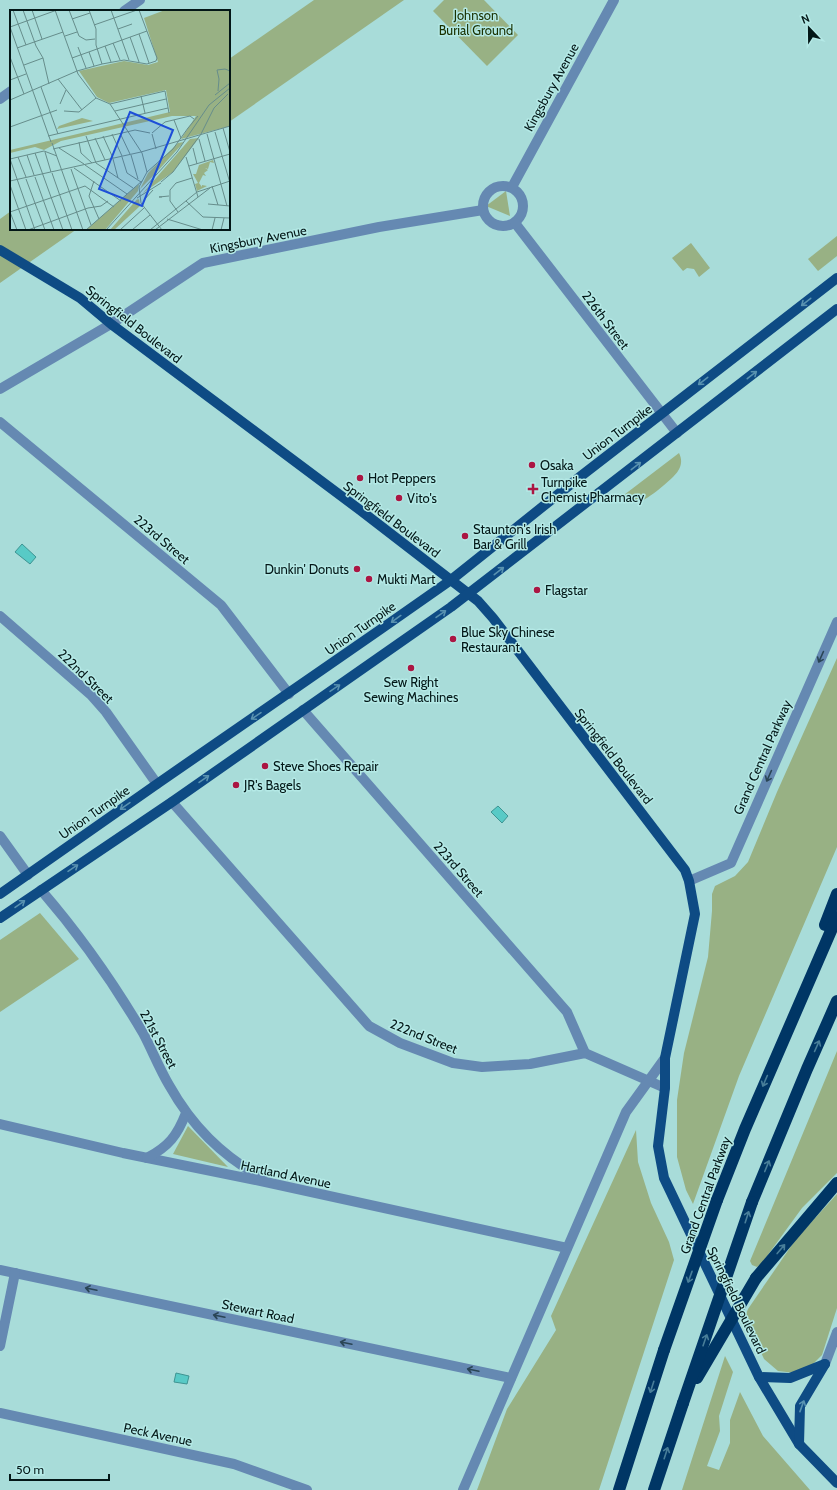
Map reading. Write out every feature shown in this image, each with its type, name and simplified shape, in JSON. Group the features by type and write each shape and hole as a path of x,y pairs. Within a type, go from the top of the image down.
{"highway":[{"path":"776,1056 837,894"},
{"name":"Grand Central Parkway","path":"619,1490 664,1350 745,1129 837,917"},
{"path":"654,1490 752,1202 807,1068 837,1001"},
{"path":"683,1403 756,1278 837,1182"}],"main road":[{"name":"Springfield Boulevard","path":"0,250 80,298 111,324 478,601 493,618 685,870 689,881 695,914 665,1058 665,1088 658,1146 664,1178 759,1377 799,1444 837,1483"},
{"name":"Union Turnpike","path":"0,894 289,694 450,580 581,476 837,278"},
{"path":"0,918 172,802 302,710 391,650 468,594 837,309"},
{"path":"759,1377 790,1378 825,1364"},
{"path":"799,1444 800,1406 825,1364"}],"street":[{"path":"125,10 140,0"},
{"name":"Kingsbury Avenue","path":"512,187 614,0"},
{"path":"0,99 10,92"},
{"path":"503,185 512,187 521,196 523,203 523,211 520,217 515,223 508,226 499,226 492,223 482,210 482,202 485,196 490,190 496,187 503,185"},
{"name":"Kingsbury Avenue","path":"0,389 111,324 203,263 379,227 482,210"},
{"name":"226th Street","path":"515,223 677,433"},
{"name":"223rd Street","path":"0,422 221,606 289,694"},
{"name":"222nd Street","path":"0,616 91,695 106,712 157,784"},
{"name":"Grand Central Parkway","path":"689,881 731,864 837,622"},
{"name":"223rd Street","path":"302,710 567,1012 585,1053"},
{"name":"222nd Street","path":"172,802 369,1026 400,1043 453,1063 482,1066 530,1064 585,1053"},
{"path":"0,836 28,875"},
{"name":"221st Street","path":"41,890 77,933 105,971 143,1034 168,1084 186,1113 199,1130 216,1147 248,1171 270,1183"},
{"path":"585,1053 648,1082 665,1088"},
{"path":"463,1490 626,1112 665,1058"},
{"path":"147,1158 161,1150 171,1141 180,1129 186,1113"},
{"name":"Hartland Avenue","path":"0,1124 147,1158 270,1183 567,1248"},
{"name":"Stewart Road","path":"0,1270 511,1378"},
{"path":"0,1346 15,1273"},
{"path":"825,1364 837,1332"},
{"name":"Peck Avenue","path":"0,1413 234,1464 307,1490"}],"green space":[{"path":"314,0 404,0 230,121 230,58"},
{"name":"Johnson Burial Ground","path":"444,0 484,0 518,35 487,66 433,11"},
{"path":"506,191 510,216 486,206"},
{"path":"10,212 10,230 76,230 0,283 0,219"},
{"path":"837,236 837,256 818,271 808,259"},
{"path":"691,243 710,268 699,277 694,269 687,268 683,271 672,258"},
{"path":"679,453 681,462 678,471 666,484 639,502 632,502 620,498"},
{"path":"837,658 837,847 739,1076 693,1204 686,1190 677,1157 677,1100 684,1053 708,957 712,894 715,886 735,876 748,862 777,792"},
{"path":"40,913 79,959 0,1012 0,940"},
{"path":"837,1051 837,1173 802,1208 762,1263 757,1267 752,1265 750,1261"},
{"path":"188,1126 228,1167 173,1154"},
{"path":"636,1130 638,1162 651,1203 669,1242 674,1260 599,1490 477,1490 507,1409 556,1330 551,1316"},
{"path":"837,1194 837,1308 822,1355 813,1364 795,1373 778,1371 764,1359 745,1317 748,1309 796,1239"},
{"path":"725,1356 733,1372 719,1416 720,1431 707,1466 719,1470 730,1443 730,1420 740,1392 763,1436 810,1490 682,1490"}],"water":[{"path":"22,544 36,557 30,564 15,552"},
{"path":"498,806 508,816 502,823 491,812"},
{"path":"176,1373 189,1376 187,1384 174,1382"}],"place":[{"name":"Osaka","path":"532,465"},
{"name":"Hot Peppers","path":"360,478"},
{"name":"Turnpike Chemist Pharmacy","path":"533,489"},
{"name":"Vito's","path":"399,498"},
{"name":"Staunton's Irish Bar & Grill","path":"465,536"},
{"name":"Dunkin' Donuts","path":"357,569"},
{"name":"Mukti Mart","path":"369,579"},
{"name":"Flagstar","path":"537,590"},
{"name":"Blue Sky Chinese Restaurant","path":"453,639"},
{"name":"Sew Right Sewing Machines","path":"411,668"},
{"name":"Steve Shoes Repair","path":"265,766"},
{"name":"JR's Bagels","path":"236,785"}]}
